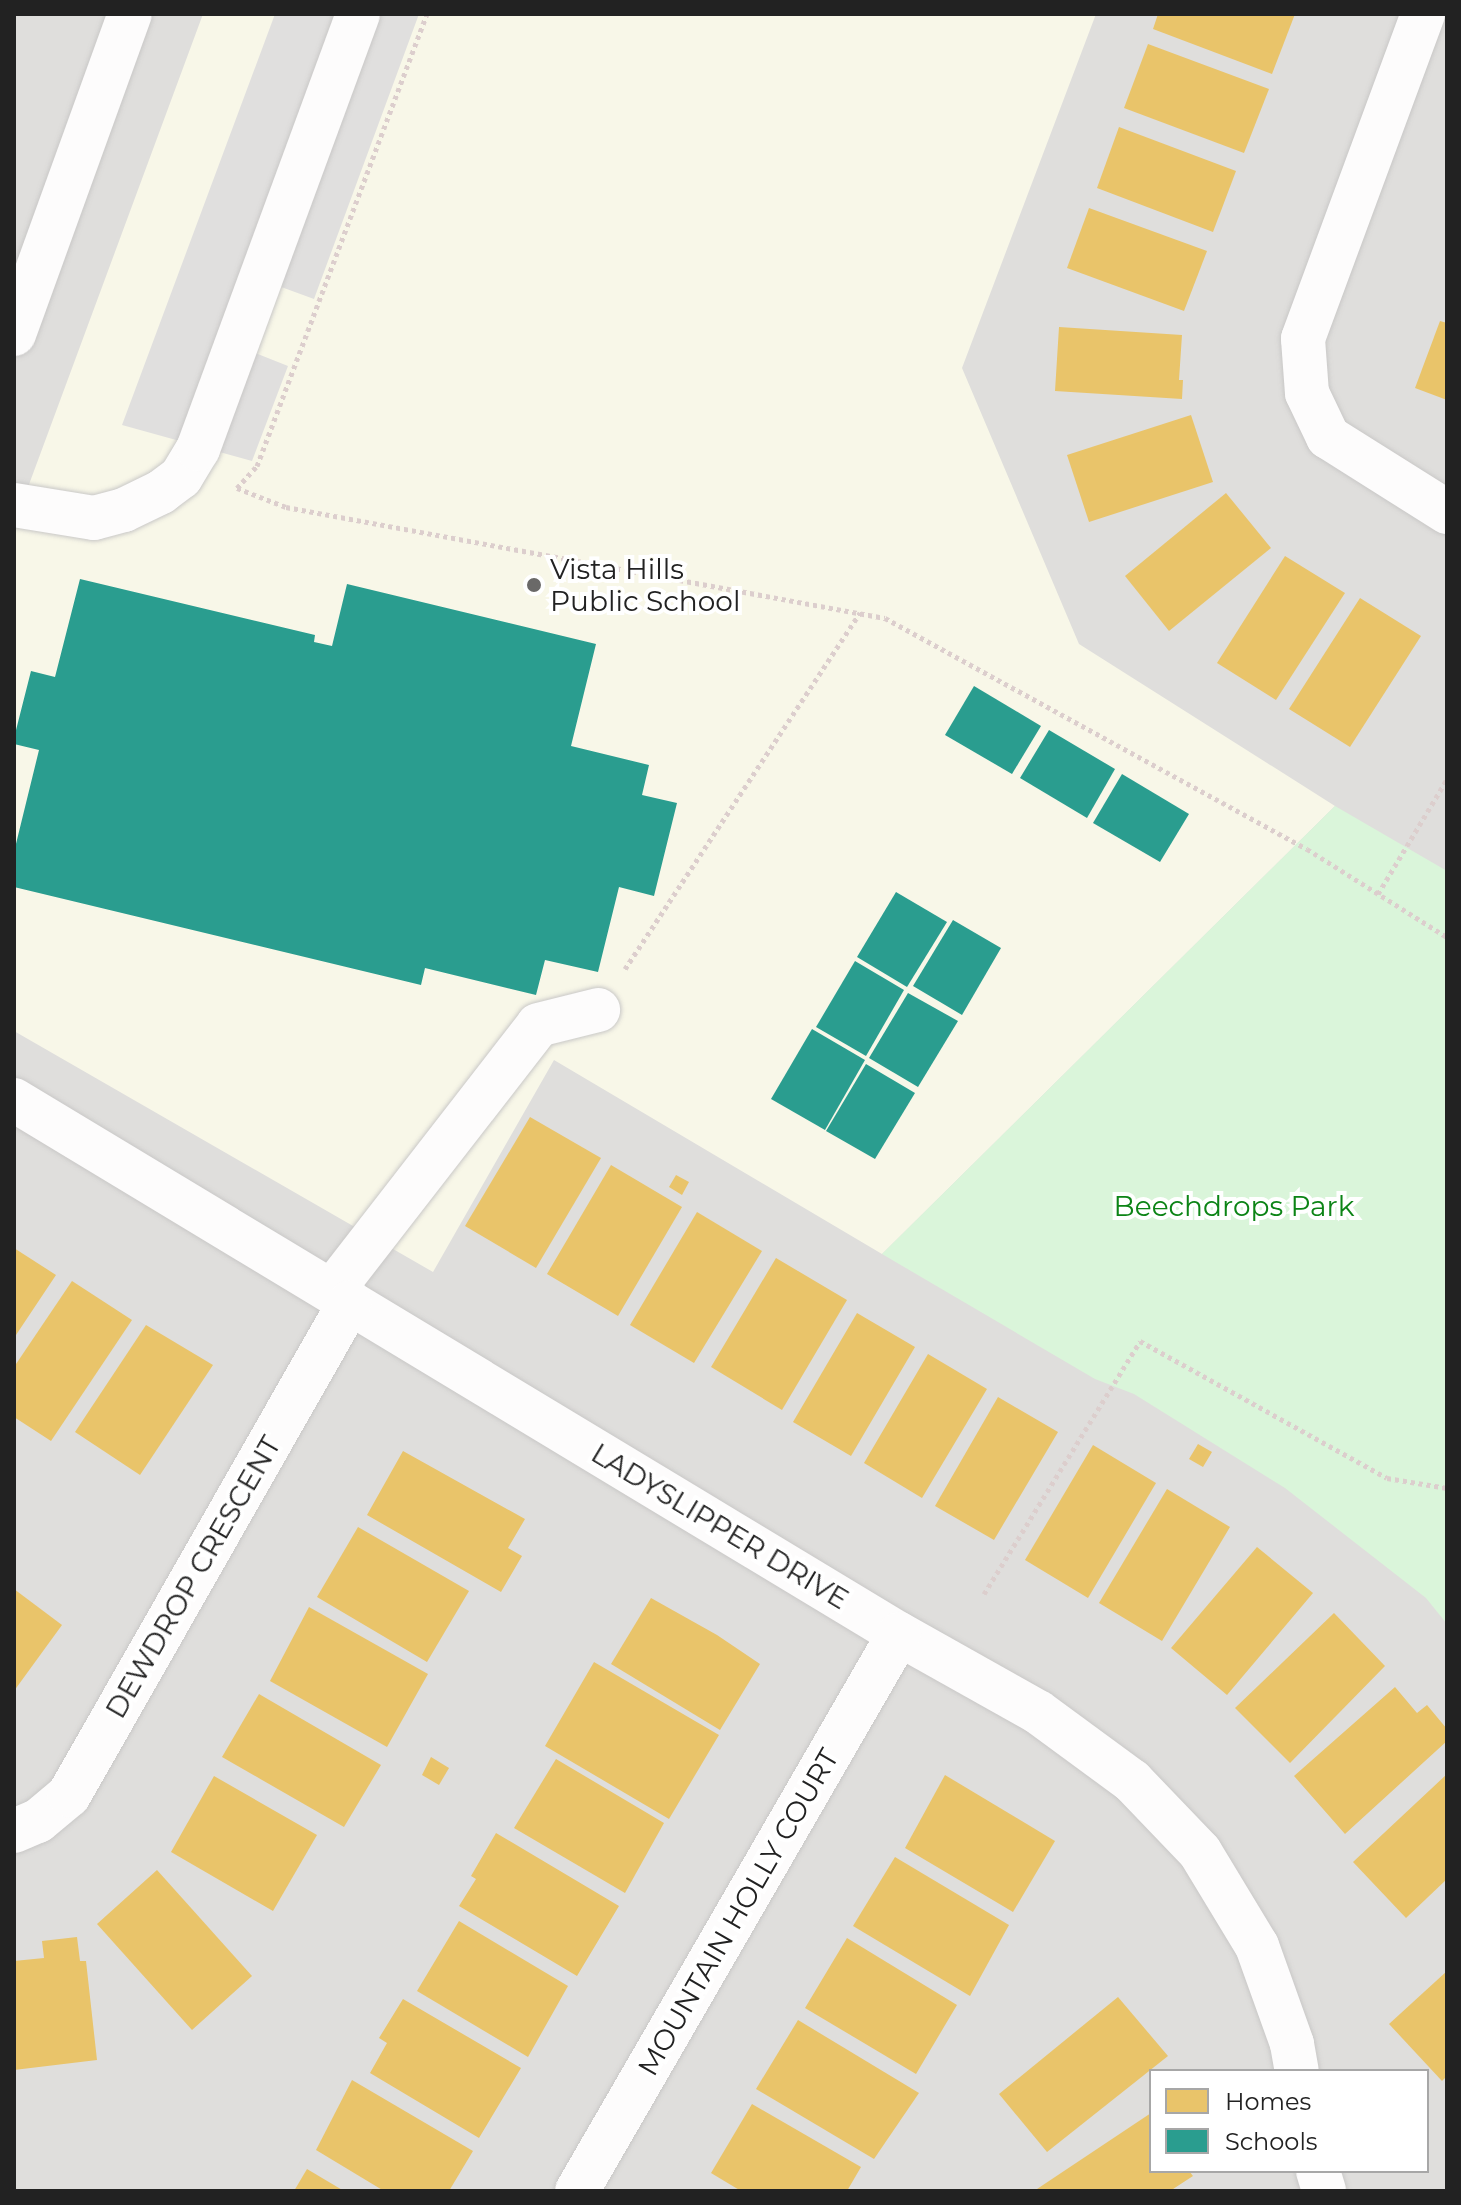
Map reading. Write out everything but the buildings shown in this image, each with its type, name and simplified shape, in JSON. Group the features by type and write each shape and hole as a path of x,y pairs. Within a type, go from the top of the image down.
{"street":[{"path":"14,334 130,14"},
{"path":"14,505 94,518 124,510 161,492 181,477 198,449 358,14"},
{"path":"1423,14 1303,339 1307,393 1328,437 1447,512"},
{"name":"DEWDROP CRESCENT","path":"14,1831 38,1821 69,1795 341,1296 538,1025 598,1010"},
{"name":"LADYSLIPPER DRIVE","path":"14,1100 899,1634 1038,1712 1109,1763 1132,1781 1200,1852 1257,1946 1292,2044 1297,2069"},
{"name":"MOUNTAIN HOLLY COURT","path":"577,2191 899,1634"}],"path":[{"path":"237,488 286,507 885,618 1307,849 1447,937"},
{"path":"598,1010 860,613"},
{"path":"1378,894 1447,779"},
{"path":"984,1594 1140,1341 1387,1478 1447,1488"}],"shaded area":[{"path":"14,14 1447,14 1447,2191 14,2191"},
{"name":"Vista Hills Public School","path":"203,14 1096,14 962,368 1079,644 1335,806 882,1254 554,1060 433,1272 14,1031 14,525"},
{"path":"275,14 419,14 314,299 273,284 248,350 288,366 252,461 122,425"}],"green space":[{"name":"Beechdrops Park","path":"1335,806 1447,871 1447,1624 1426,1598 1285,1488 1134,1394 1095,1379 882,1254"}],"place":[{"name":"Vista Hills Public School","path":"534,585"}]}
